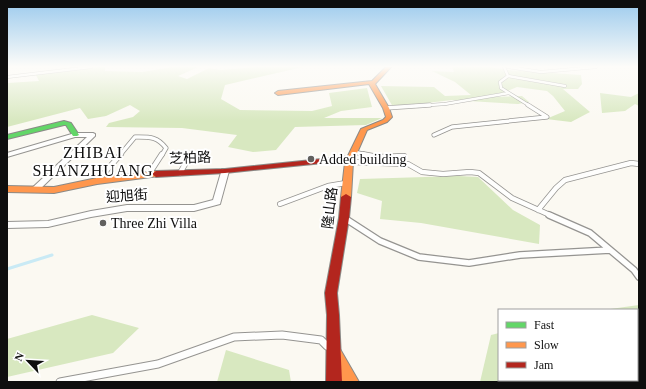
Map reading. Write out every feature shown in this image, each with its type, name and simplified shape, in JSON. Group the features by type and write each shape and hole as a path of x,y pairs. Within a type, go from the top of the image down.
{"street":[{"path":"278,93 346,85"},
{"path":"373,85 386,108"},
{"name":"隆山路","path":"334,382 331,293 344,218 351,157 364,129 385,121 389,117 386,108"},
{"path":"7,137 64,123 69,124 75,135"},
{"path":"7,155 75,135 93,135 35,189"},
{"name":"芝柏路","path":"7,189 54,190 97,180 149,174 225,171 351,157"},
{"name":"迎旭街","path":"7,224 48,224 91,214 127,208 194,208 217,202 225,171"},
{"path":"334,353 351,382"}],"lane":[{"path":"434,135 452,127 547,116 501,88 501,85"},
{"path":"559,85 564,86"},
{"path":"386,108 445,104 509,93"},
{"path":"97,180 134,137 153,136 162,140 166,148 149,174"},
{"path":"180,173 191,153"},
{"path":"351,157 404,156"},
{"path":"351,157 408,164 422,172 443,174 470,172 479,173 512,198 590,233 634,270 639,277"},
{"path":"538,210 556,188 565,180 631,163 639,164"},
{"path":"280,204 328,186 348,182"},
{"path":"344,218 380,241 419,257 469,263 520,255 610,250"},
{"path":"60,382 158,364 234,337 282,335 321,340 334,353"}],"green space":[{"path":"7,85 225,85 221,99 240,110 312,111 332,106 329,93 367,88 372,107 341,111 324,118 382,118 366,125 295,127 276,150 253,152 228,147 237,135 182,128 106,127 109,123 133,117 140,111 130,105 106,116 88,119 80,108 7,127"},
{"path":"459,85 581,85 578,89 563,89 590,112 571,122 546,119 565,111 553,96 547,91 517,87 493,97 522,96 529,102 518,104 452,100 393,107 381,86 434,87 445,96 471,95"},
{"path":"600,93 631,97 639,93 639,106 635,104 625,111 602,113"},
{"path":"458,176 478,177 513,210 540,225 539,244 421,223 380,219 382,201 357,193 360,179"},
{"path":"639,305 639,351 638,309 610,309"},
{"path":"92,315 139,328 113,353 7,377 7,339"},
{"path":"498,333 498,381 565,382 480,382 491,335"},
{"path":"226,350 289,370 291,382 217,382"}],"waterway":[{"path":"7,269 52,255"}],"traffic: fast":[{"path":"7,137 64,123 69,124 75,135"}],"traffic: slow":[{"path":"278,93 346,85"},
{"path":"346,197 349,162 364,129 385,121 389,117 386,108 373,85"},
{"path":"7,189 54,190 97,181 156,174"},
{"path":"335,354 351,382"}],"traffic: jam":[{"path":"156,174 225,171 350,158"},
{"path":"334,382 333,315 331,293 344,218 346,197"}],"place":[{"name":"Added building","path":"311,159"},
{"name":"Three Zhi Villa","path":"103,223"}],"district":[{"name":"ZHIBAI SHANZHUANG","path":"93,161"}]}
